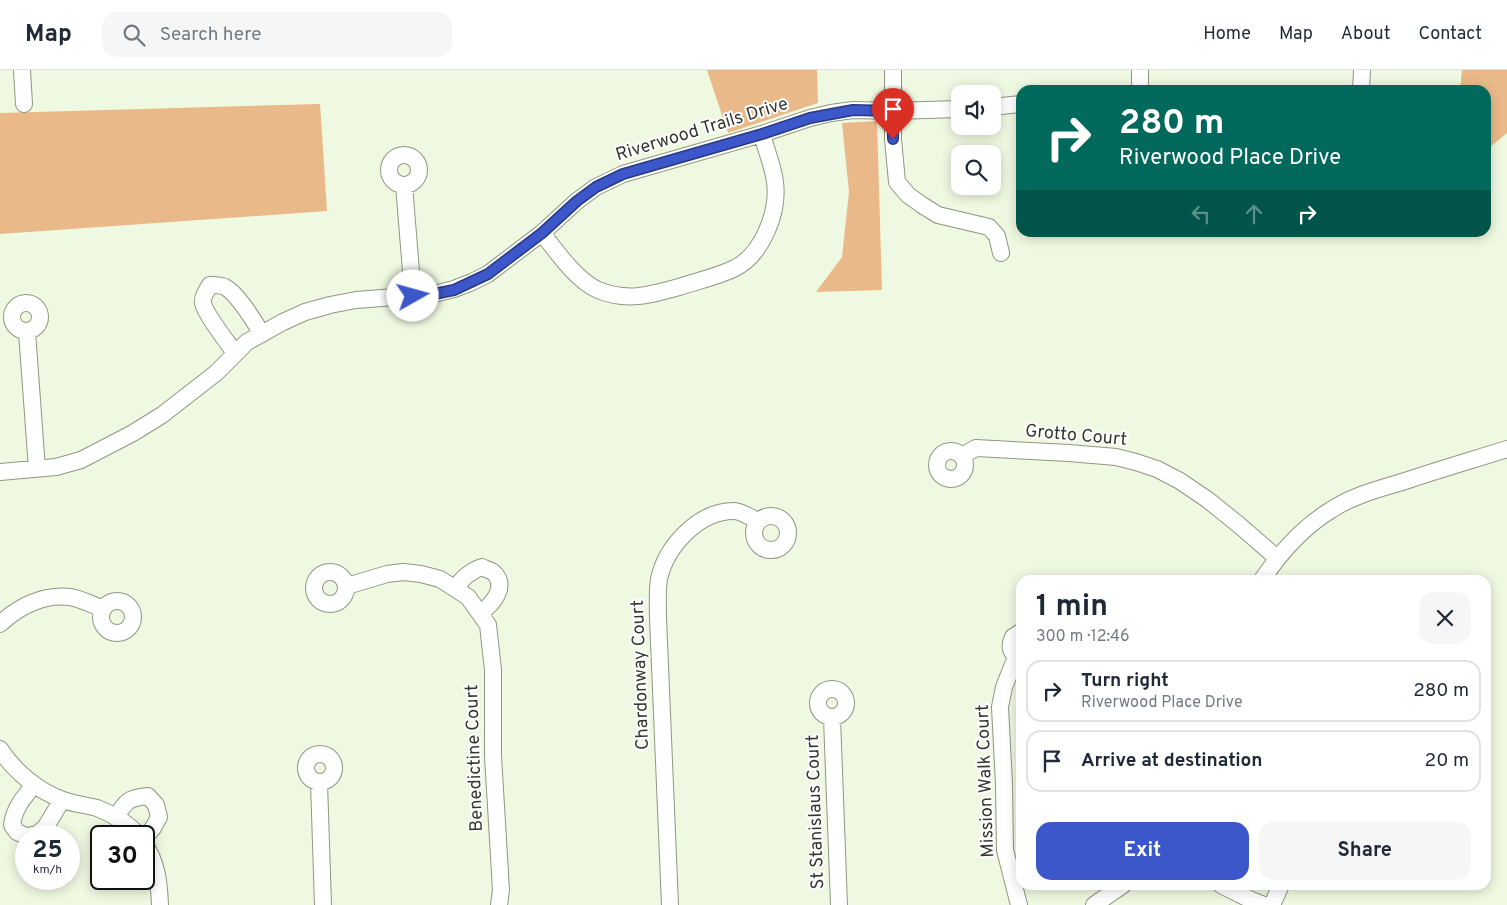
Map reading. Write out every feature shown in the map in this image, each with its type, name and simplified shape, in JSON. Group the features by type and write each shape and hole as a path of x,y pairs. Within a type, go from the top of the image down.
{"street":[{"path":"22,70 24,104"},
{"path":"893,70 893,139 897,182 908,195 938,215 989,227 997,236 1001,253"},
{"path":"1140,70 1140,85"},
{"path":"1361,85 1362,70"},
{"path":"1001,106 1016,105"},
{"name":"Riverwood Trails Drive","path":"0,472 56,467 81,460 133,433 183,400 216,373 247,342 305,312 356,300 434,294 454,290 472,282 488,274 542,233 577,201 596,187 623,174 831,113 853,110 951,109"},
{"path":"542,233 567,264 583,280 597,289 630,298 648,296 735,269 750,257 761,242 769,226 775,203 775,182 762,134"},
{"path":"404,185 413,296"},
{"path":"235,353 208,314 203,303 205,293 210,285 220,285 226,288 242,304 262,334"},
{"path":"27,332 37,469"},
{"name":"Grotto Court","path":"962,456 976,448 1116,457 1136,462 1157,469 1180,481 1208,500 1240,524 1277,558"},
{"path":"1265,575 1277,558 1312,524 1331,510 1351,499 1449,466 1507,449"},
{"name":"Chardonway Court","path":"670,905 658,618 659,580 664,566 680,539 701,520 717,514 735,511 758,521"},
{"path":"455,588 472,571 482,567 493,571 499,580 500,589 489,607 480,613"},
{"name":"Benedictine Court","path":"347,586 387,574 403,572 440,579 468,597 488,624 493,670 493,756 501,890 499,905"},
{"path":"0,624 30,603 49,598 71,597 103,609"},
{"name":"Mission Walk Court","path":"1016,635 1010,642 1012,653 1016,656"},
{"name":"Mission Walk Court","path":"1016,664 1004,687 1000,707 1005,850 1019,905"},
{"name":"St Stanislaus Court","path":"832,718 839,905"},
{"path":"0,749 21,774 34,784 62,800 97,808 116,817 126,825"},
{"path":"319,783 323,905"},
{"path":"15,829 12,825 13,816 19,803 34,784"},
{"path":"116,817 125,803 135,797 148,796 156,805 159,817 155,825"},
{"path":"46,825 62,800"},
{"path":"155,866 160,905"},
{"path":"1094,905 1116,890"},
{"path":"1232,890 1264,905"},
{"path":"1272,905 1279,890"}],"shaded area":[{"path":"707,70 817,70 818,103 728,133"},
{"path":"1462,70 1507,70 1507,133 1491,146 1491,85 1460,85"},
{"path":"320,104 327,211 0,234 0,113"},
{"path":"877,121 882,290 816,292 842,257 849,192 842,123"}],"route":[{"path":"413,296 454,290 488,274 542,233 577,201 596,187 623,174 762,134 810,118 853,110 893,111 893,139"}]}
